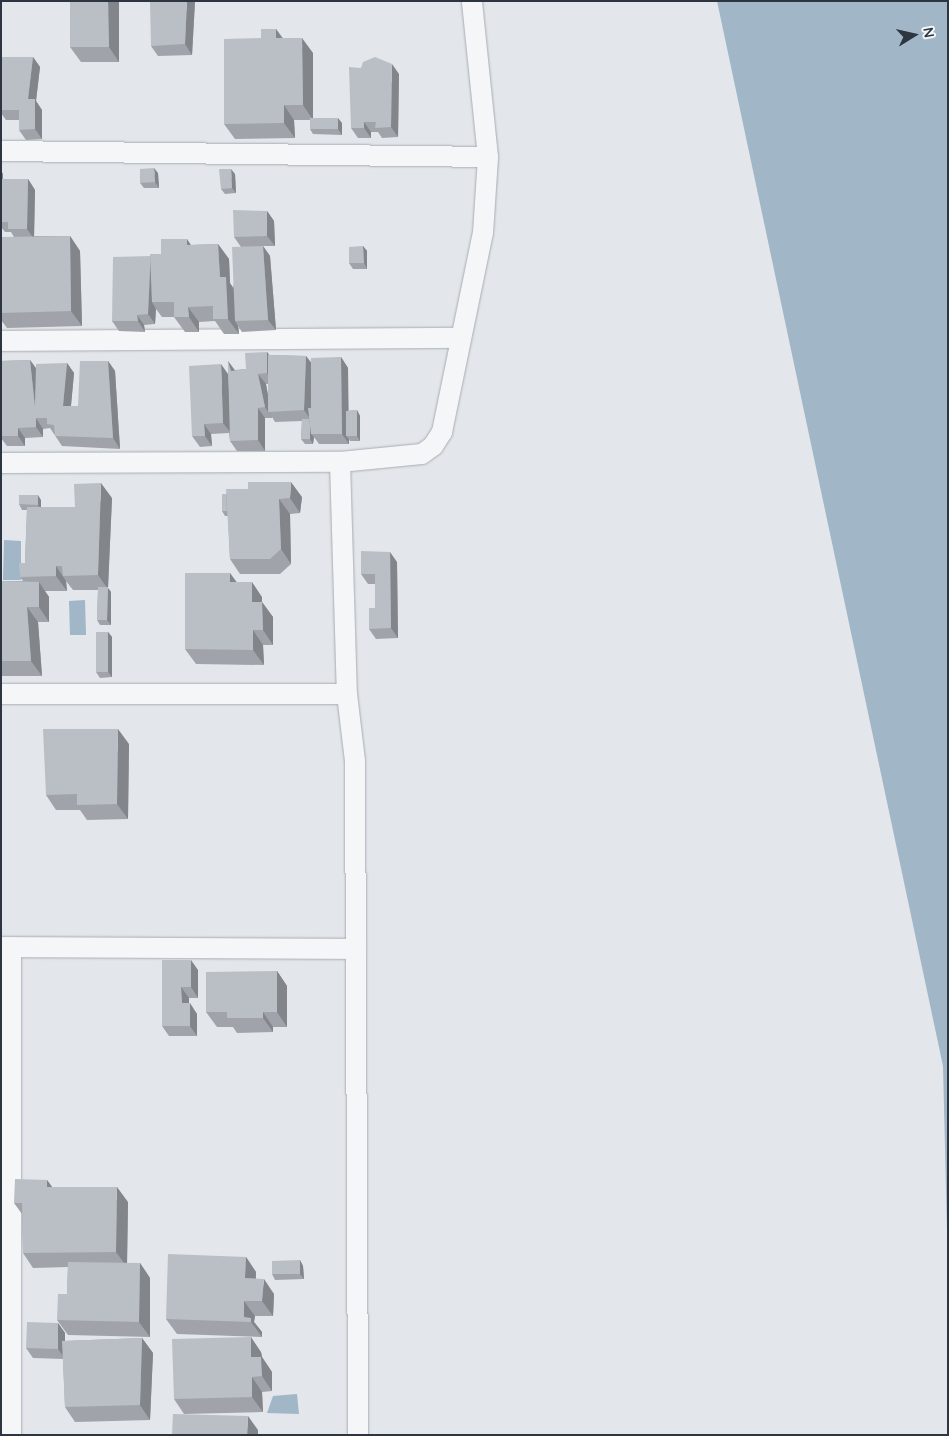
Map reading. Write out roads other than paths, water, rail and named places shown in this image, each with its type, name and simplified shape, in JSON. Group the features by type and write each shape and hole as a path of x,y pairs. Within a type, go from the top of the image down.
{"street":[{"path":"1,463 340,462 422,454 433,446 442,432 459,338 483,233 488,157 472,1"},
{"path":"1,151 488,157"},
{"path":"1,342 459,338"},
{"path":"340,462 347,694 355,761 358,1435"},
{"path":"1,694 347,694"},
{"path":"11,1435 6,947 356,949"}],"water":[{"path":"717,1 948,1 948,1272 943,1066"},
{"path":"4,540 21,541 21,580 3,580"},
{"path":"85,600 86,635 70,635 69,601"},
{"path":"297,1394 299,1414 267,1413 273,1396"}]}
